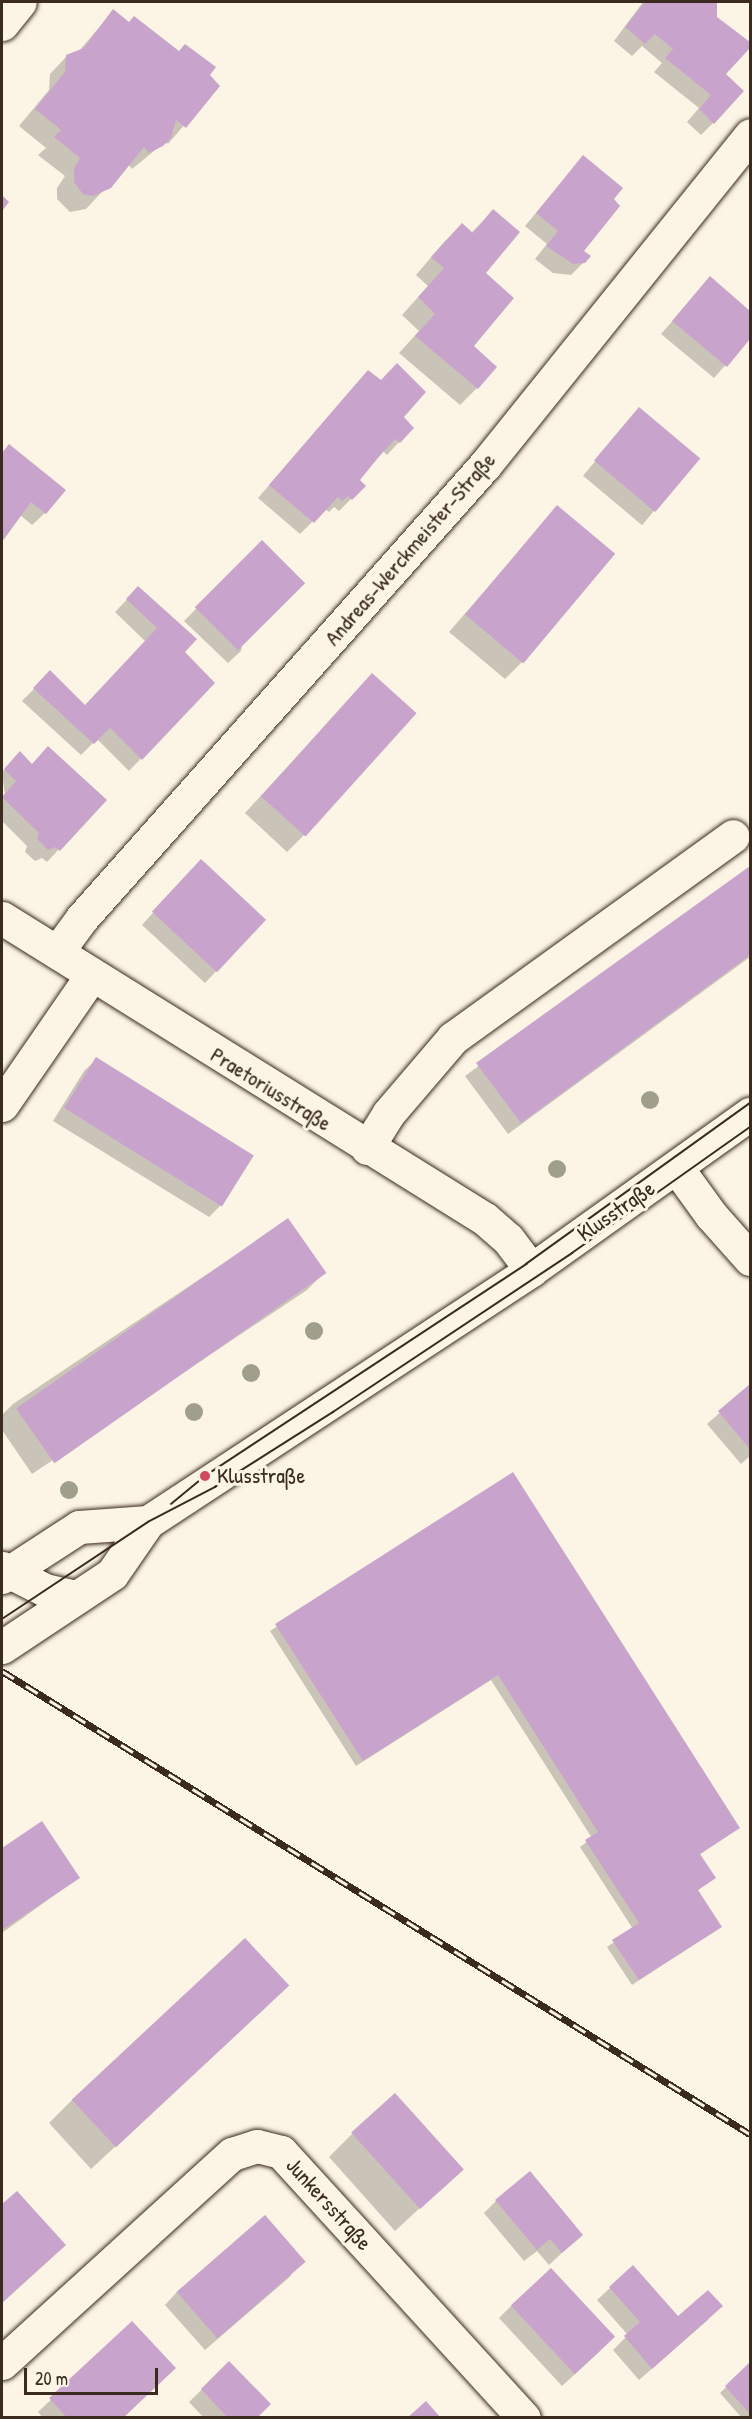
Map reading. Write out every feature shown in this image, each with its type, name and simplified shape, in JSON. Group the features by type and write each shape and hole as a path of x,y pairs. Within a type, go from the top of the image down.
{"street":[{"path":"2,24 20,2"},
{"name":"Andreas-Werckmeister-Straße","path":"57,952 82,918 486,465 750,135"},
{"path":"367,1149 388,1114 453,1038 733,836"},
{"name":"Praetoriusstraße","path":"2,918 367,1149 485,1220 508,1239 531,1270"},
{"path":"2,1105 91,976"},
{"name":"Klusstraße","path":"2,1647 112,1574 148,1522 531,1270 750,1114"},
{"path":"677,1168 711,1215 750,1259"},
{"name":"Klusstraße","path":"4,1572 80,1527 148,1522"},
{"path":"4,1572 45,1590 76,1597"},
{"name":"Junkersstraße","path":"2,2363 232,2154 257,2146 281,2152 524,2418"}],"building":[{"path":"645,2 717,2 717,17 750,42 750,48 726,74 744,91 714,124 699,109 711,95 665,58 673,49 655,34 645,44 625,27"},
{"path":"113,9 129,22 134,16 179,51 185,44 216,67 210,75 220,86 186,128 176,120 171,138 163,146 149,153 144,147 111,188 93,196 83,194 74,182 74,169 80,158 54,137 61,130 35,109 65,72 66,55 84,48"},
{"path":"583,155 623,188 614,199 620,206 584,251 591,256 585,263 573,264 546,246 558,231 536,213"},
{"path":"2,195 9,202 2,211"},
{"path":"493,209 520,232 486,273 514,298 474,346 497,367 478,389 415,336 435,314 418,297 444,268 431,257 462,223 473,233"},
{"path":"710,276 750,311 750,339 727,367 672,321"},
{"path":"397,363 426,392 404,417 414,428 400,443 395,439 377,459 360,480 366,486 352,500 348,496 342,501 338,497 314,523 269,485 368,370 381,380"},
{"path":"639,407 700,458 655,512 594,461"},
{"path":"9,444 66,490 46,514 31,502 2,542 2,453"},
{"path":"557,505 615,554 523,663 465,615"},
{"path":"262,540 305,583 238,650 195,607"},
{"path":"138,586 197,639 185,652 215,683 142,760 110,728 94,744 33,688 50,670 85,705 157,628 126,599"},
{"path":"372,673 417,713 306,837 261,796"},
{"path":"48,746 107,800 60,851 55,847 48,850 37,839 39,833 2,797 16,781 4,769 20,751 32,764"},
{"path":"201,859 266,920 217,972 152,912"},
{"path":"750,866 750,955 521,1123 476,1063"},
{"path":"96,1057 254,1156 222,1206 64,1108"},
{"path":"288,1218 326,1273 54,1463 16,1408"},
{"path":"750,1384 750,1449 718,1411"},
{"path":"513,1472 740,1828 700,1854 716,1878 698,1890 722,1927 639,1980 612,1940 639,1923 585,1840 598,1832 498,1675 363,1761 275,1624"},
{"path":"42,1821 80,1878 2,1930 2,1848"},
{"path":"245,1938 289,1986 116,2147 72,2100"},
{"path":"395,2093 464,2170 420,2209 351,2132"},
{"path":"530,2171 583,2235 562,2253 550,2239 537,2250 495,2200"},
{"path":"17,2191 66,2245 2,2303 2,2204"},
{"path":"265,2215 306,2262 217,2339 177,2292"},
{"path":"633,2265 678,2316 708,2290 723,2306 652,2369 624,2336 640,2322 609,2287"},
{"path":"551,2268 615,2337 575,2374 511,2306"},
{"path":"132,2321 176,2368 123,2418 67,2418 49,2398"},
{"path":"229,2361 271,2404 257,2418 228,2418 201,2389"},
{"path":"750,2362 750,2414 725,2386"},
{"path":"426,2401 441,2418 407,2418"}],"tram line":[{"path":"171,1504 205,1476 526,1264 750,1103"},
{"path":"2,1619 148,1522 215,1487 333,1412 572,1253 750,1127"}],"railway":[{"path":"2,1671 750,2134"}],"place":[{"name":"Klusstraße","path":"205,1476"}]}
